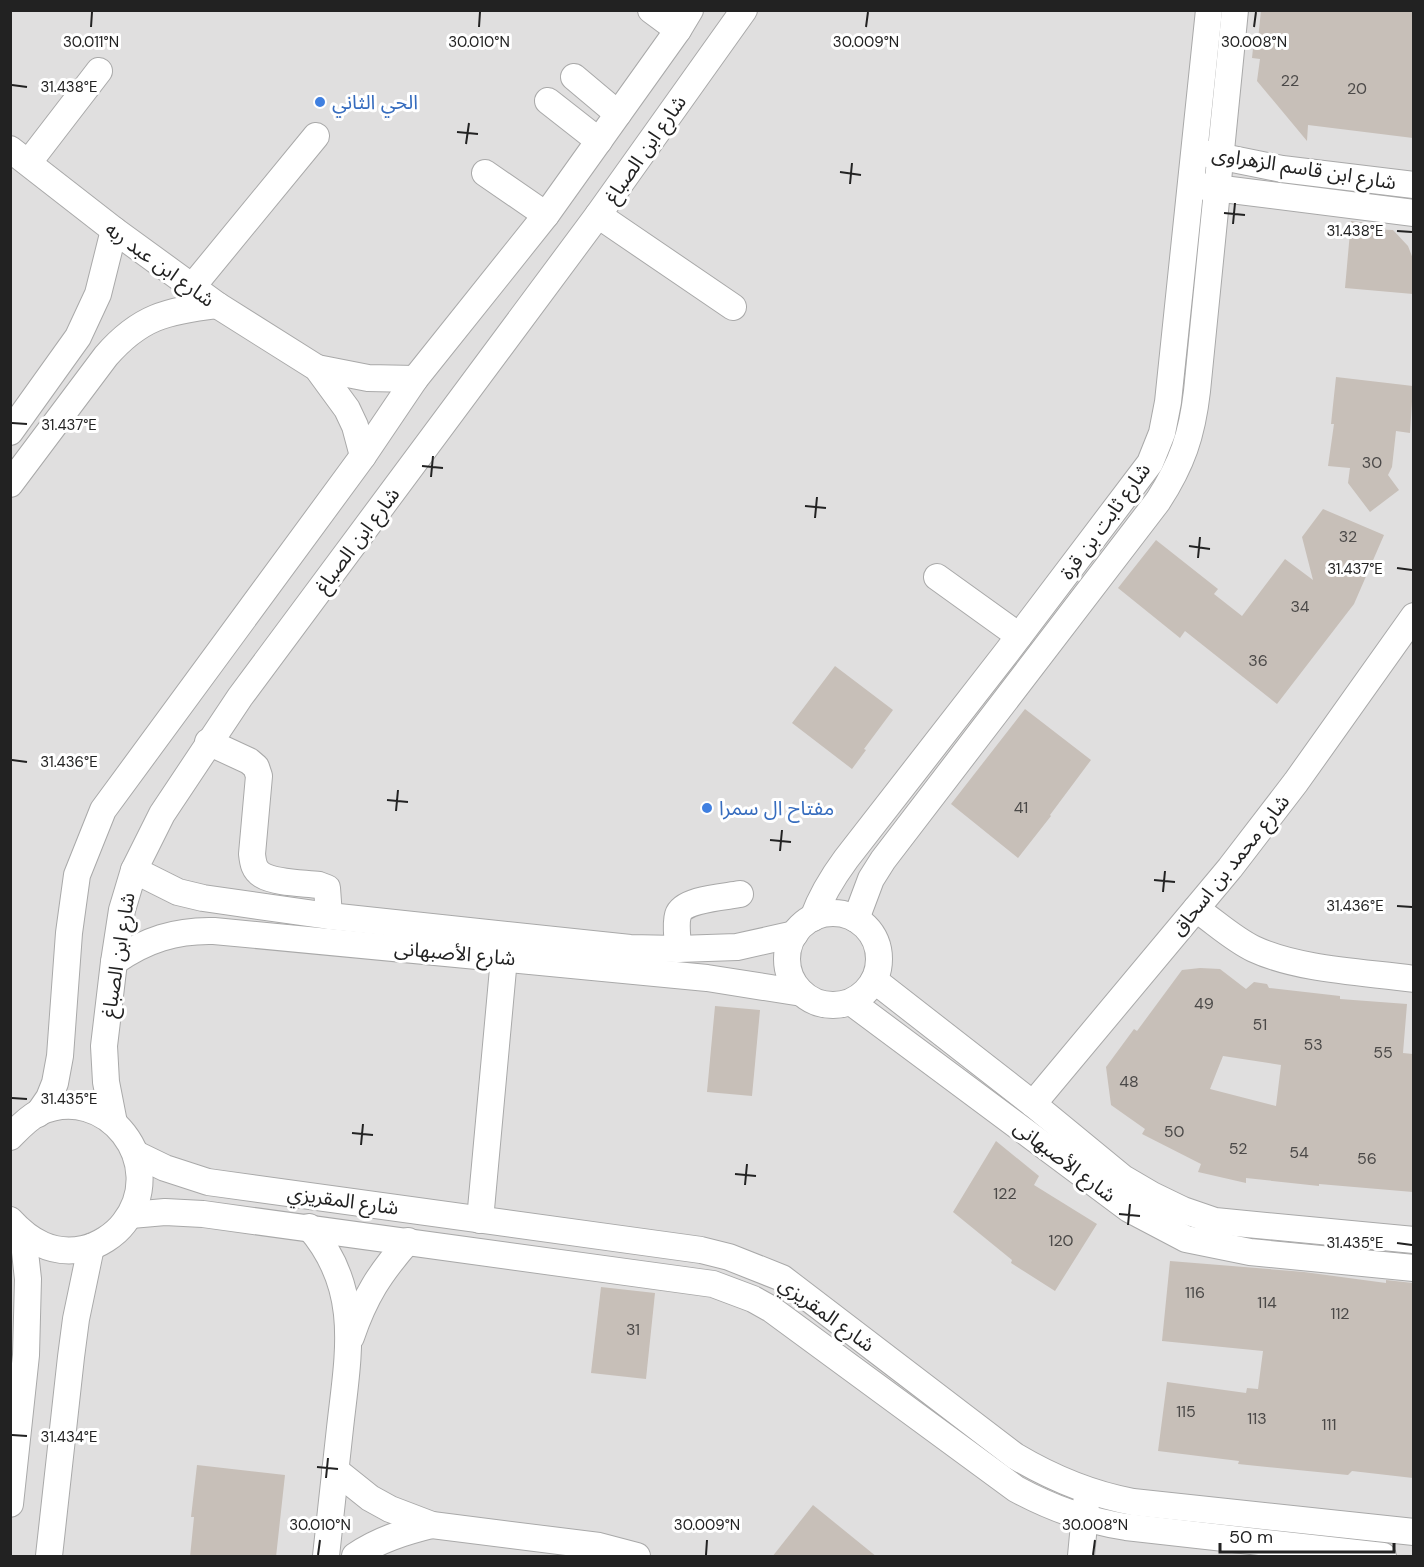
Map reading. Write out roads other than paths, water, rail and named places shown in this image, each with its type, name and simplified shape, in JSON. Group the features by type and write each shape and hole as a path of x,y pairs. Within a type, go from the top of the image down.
{"street":[{"path":"38,1114 49,1098 55,1083 60,1056 69,933 77,875 103,810 363,456 415,379 546,215 684,20 651,10"},
{"name":"شارع ابن الصباغ","path":"114,1123 106,1082 104,1046 122,910 134,870 162,814 208,742 598,215 744,10"},
{"name":"شارع ثابت بن قرة","path":"804,926 846,858 1013,644 1150,463 1162,433 1168,402 1209,10"},
{"name":"شارع ثابت بن قرة","path":"856,919 871,879 883,860 1158,501 1174,476 1186,450 1194,420 1235,10"},
{"path":"20,156 99,71"},
{"path":"574,77 618,114"},
{"path":"548,101 599,141"},
{"path":"192,287 316,136"},
{"name":"شارع ابن قاسم الزهراوى","path":"1194,152 1282,169 1413,185"},
{"name":"شارع ابن عبد ربه","path":"20,156 114,230 217,305 317,368 368,378 415,379"},
{"path":"485,173 546,215"},
{"name":"شارع ابن قاسم الزهراوى","path":"1190,184 1413,213"},
{"path":"598,215 733,307"},
{"path":"10,432 78,336 98,294 114,230"},
{"path":"10,484 123,336 144,322 181,309 217,305"},
{"name":"شارع ابن عبد ربه","path":"317,368 347,409 363,456"},
{"path":"937,577 1013,644 1028,668"},
{"name":"شارع محمد بن اسحاق","path":"1033,1104 1196,909 1296,782 1413,616"},
{"path":"208,742 249,761 256,767 259,776 253,866 261,875 271,878 327,888 329,916"},
{"name":"شارع الأصبهانى","path":"134,870 178,892 202,898 329,916 630,948 737,947 804,926"},
{"path":"678,949 677,917 681,909 688,904 740,894"},
{"path":"1196,909 1251,948 1276,957 1311,965 1413,979"},
{"path":"827,914 842,914 856,919 872,936 877,946 879,957 874,980 865,993 852,1002 834,1005 817,1003 802,993 794,983 787,958 789,946 804,926 827,914"},
{"name":"شارع الأصبهانى","path":"114,962 151,940 171,934 214,931 707,978 802,993"},
{"path":"480,1220 504,958"},
{"name":"شارع الأصبهانى","path":"874,980 1033,1104 1123,1178 1183,1210 1215,1221 1413,1240"},
{"name":"شارع الأصبهانى","path":"852,1002 1129,1209 1185,1239 1250,1252 1413,1268"},
{"path":"10,1137 22,1124 53,1108 85,1108 114,1123 127,1137 136,1154 140,1175 139,1196 131,1215 118,1231 91,1247 55,1250 38,1244 17,1227"},
{"name":"شارع المقريزي","path":"136,1154 165,1168 208,1182 701,1250 729,1257 782,1278 1015,1456 1046,1473 1088,1491 1133,1502 1413,1532"},
{"name":"شارع المقريزي","path":"131,1215 179,1212 309,1227 713,1284 753,1299 771,1309 1016,1489 1046,1505 1085,1518 1126,1527 1343,1555 1383,1557"},
{"path":"11,1494 14,1447 27,1355 28,1312 28,1279 17,1227"},
{"path":"309,1227 321,1241 338,1274 344,1294 350,1340 326,1557"},
{"path":"350,1340 369,1292 383,1270 408,1241"},
{"path":"49,1557 70,1357 91,1247"},
{"path":"335,1470 380,1504 432,1525 599,1546 637,1557"},
{"path":"1081,1557 1088,1491"},
{"path":"355,1557 384,1539 432,1525"}],"place":[{"name":"الحي الثاني","path":"320,102"},
{"name":"مفتاح ال سمرا","path":"707,808"}]}
